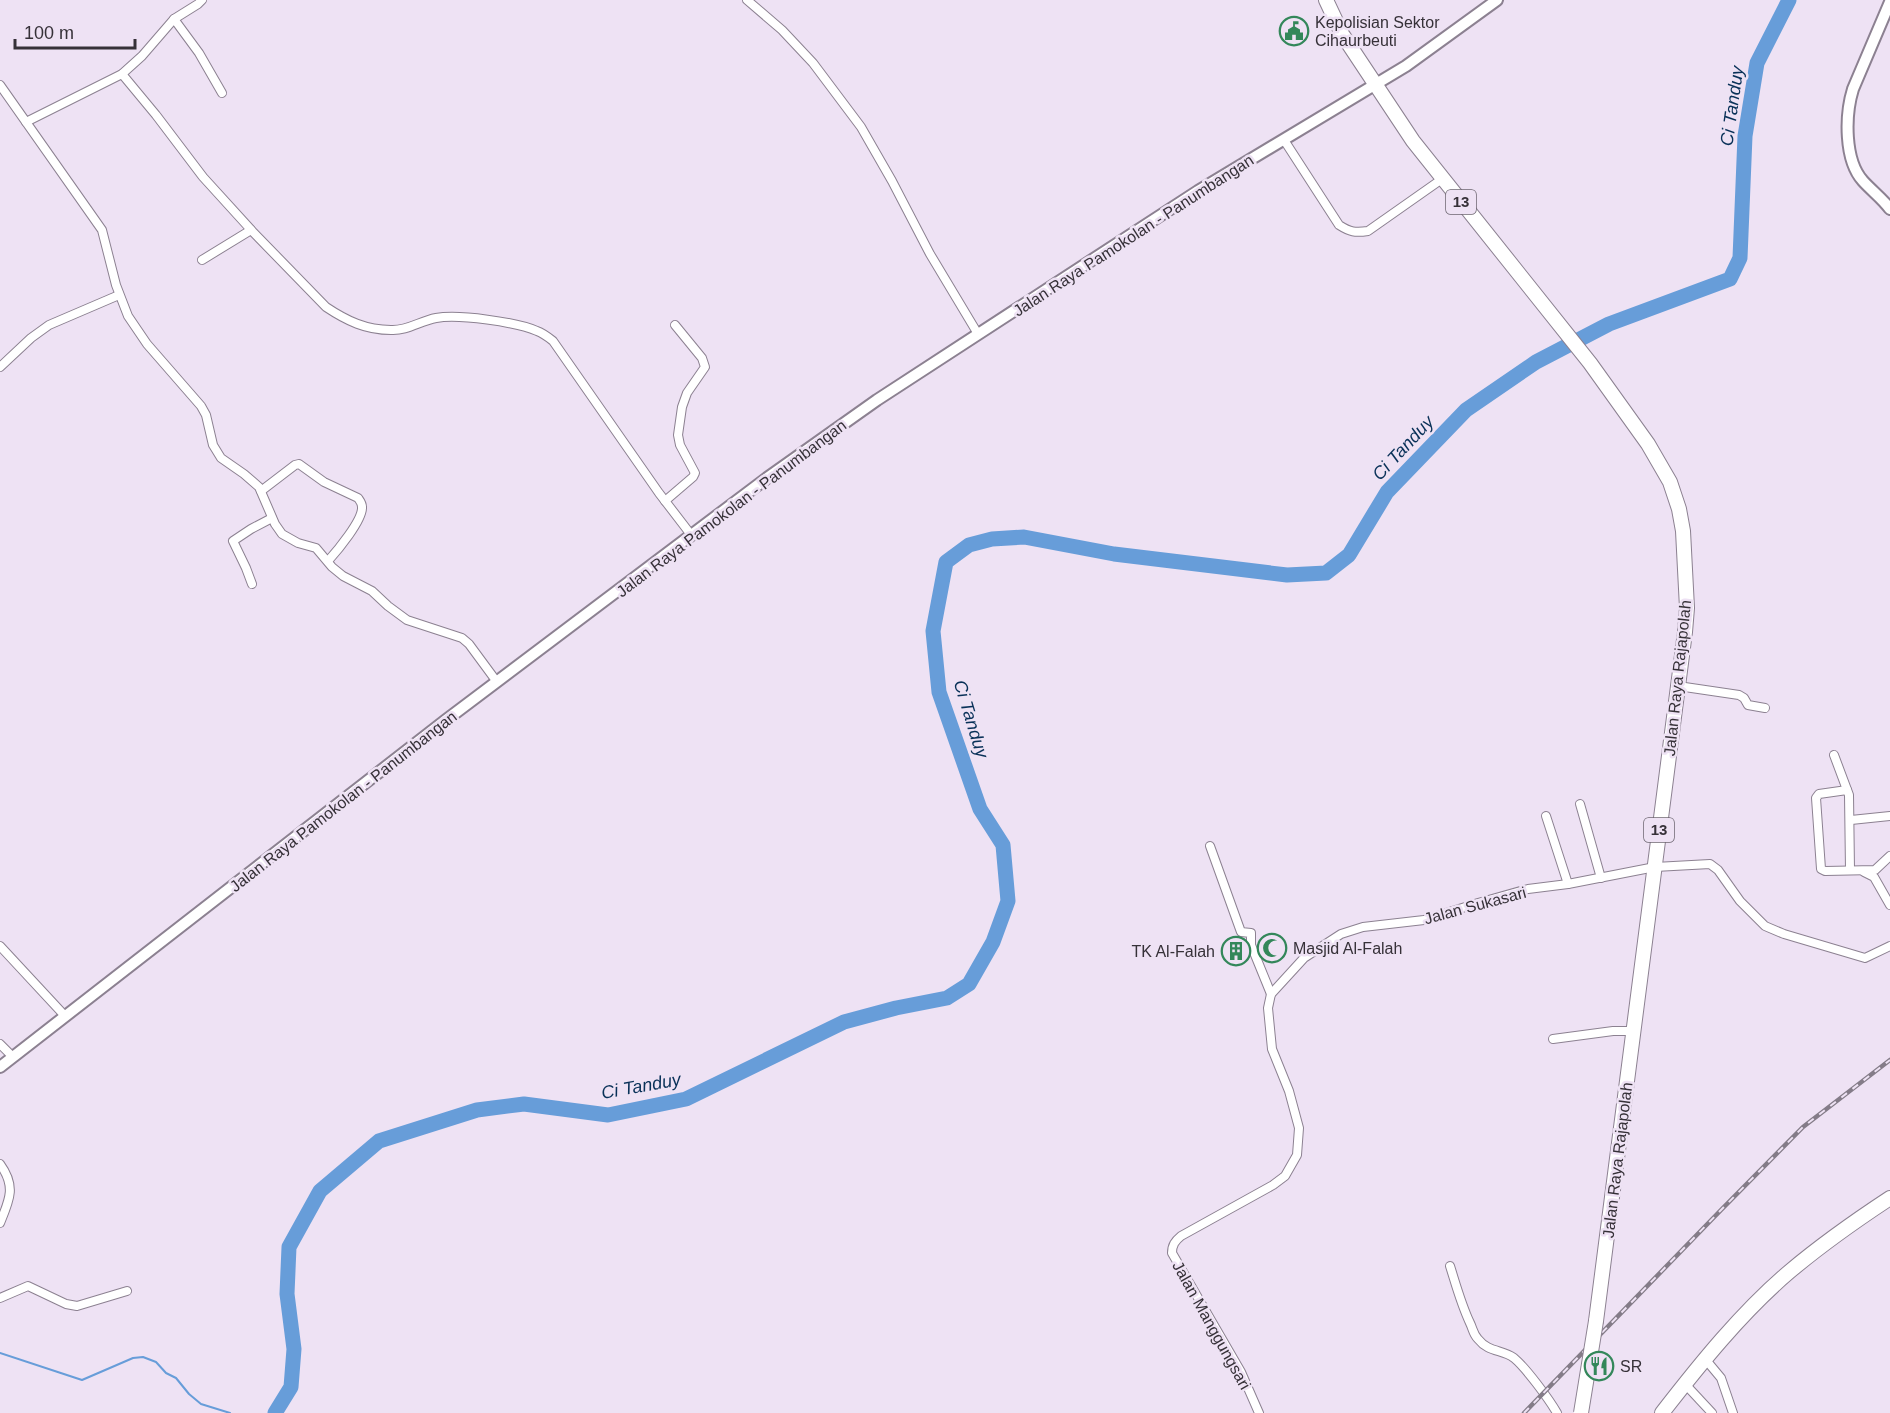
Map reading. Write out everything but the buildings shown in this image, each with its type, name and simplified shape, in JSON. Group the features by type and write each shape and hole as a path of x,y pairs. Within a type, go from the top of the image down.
{"highway":[{"name":"Jalan Raya Rajapolah","path":"1326,0 1342,34 1413,141 1590,363 1648,444 1670,482 1683,531 1687,608 1678,686 1596,1321 1581,1413"},
{"path":"1662,1413 1750,1309 1788,1273 1890,1198"},
{"path":"1657,1413 1682,1388"}],"main road":[{"name":"Jalan Raya Pamokolan - Panumbangan","path":"0,1067 497,682 767,478 877,400 1198,191 1432,48 1497,0"},
{"path":"1890,2 1853,89 1848,130 1853,165 1864,182 1884,200 1890,209"}],"street":[{"path":"26,122 122,74 174,19 202,0"},
{"path":"747,0 782,30 813,63 861,127 930,255 978,334"},
{"path":"174,19 199,53 222,93"},
{"path":"122,74 203,177 251,231 326,307 347,321 394,331 432,319 454,317 536,330 553,341 692,536"},
{"path":"0,85 102,230 119,295 128,316 147,344 201,406 209,423 213,445 221,458 259,487 274,524 282,534 298,543 316,548 343,576 372,591 407,620 462,638 497,682"},
{"path":"1284,140 1339,225 1350,232 1368,231 1442,179"},
{"path":"202,260 251,231"},
{"path":"0,367 31,338 49,325 119,295"},
{"path":"665,501 695,473 680,445 678,435 681,407 687,393 705,367 702,358 675,326"},
{"path":"261,491 299,464 324,483 358,498 362,507 361,513 345,541 328,561"},
{"path":"252,584 233,541 273,518"},
{"path":"1678,686 1739,695 1748,705 1765,708"},
{"path":"1834,755 1849,795 1850,870"},
{"path":"1847,790 1819,794 1816,798 1820,868 1825,871 1875,870 1890,856"},
{"path":"1580,804 1601,878"},
{"path":"1546,816 1568,884"},
{"path":"1851,820 1890,816"},
{"path":"1210,846 1241,932 1251,933 1251,945 1271,994"},
{"name":"Jalan Sukasari","path":"1271,994 1304,958 1341,934 1363,927 1424,920 1528,889 1568,884 1655,867 1710,864 1718,870 1740,901 1758,921 1784,934 1865,958 1890,946"},
{"path":"1817,873 1850,870 1872,875 1890,905"},
{"path":"1875,870 1890,900"},
{"path":"0,946 65,1016"},
{"name":"Jalan Manggungsari","path":"1259,1413 1241,1372 1172,1253 1172,1248 1181,1236 1273,1185 1285,1176 1297,1155 1299,1128 1289,1091 1272,1049 1268,1008 1271,994"},
{"path":"1553,1039 1613,1031 1634,1031"},
{"path":"0,1044 13,1057"},
{"path":"0,1164 6,1173 11,1191 0,1223"},
{"path":"1450,1266 1461,1303 1472,1325 1473,1334 1486,1348 1505,1353 1517,1360 1557,1413"},
{"path":"0,1298 28,1286 66,1304 77,1306 127,1292"},
{"path":"1706,1360 1721,1378 1733,1413"},
{"path":"1682,1388 1712,1413"}],"waterway":[{"name":"Ci Tanduy","path":"275,1413 291,1387 294,1349 287,1294 289,1247 320,1191 379,1141 477,1110 524,1104 608,1115 686,1099 844,1022 896,1008 947,998 969,984 993,942 1008,901 1003,845 980,809 939,692 933,631 946,562 969,545 992,539 1024,537 1114,554 1287,575 1326,573 1349,555 1387,492 1466,410 1536,362 1609,324 1730,279 1740,258 1745,136 1757,63 1789,0"},
{"path":"0,1353 82,1380 133,1358 143,1357 156,1362 166,1373 176,1378 201,1404 230,1413"}],"railway":[{"path":"1524,1413 1803,1127 1890,1060"}],"place":[{"name":"Kepolisian Sektor Cihaurbeuti","path":"1294,31"},
{"name":"Masjid Al-Falah","path":"1272,948"},
{"name":"TK Al-Falah","path":"1236,951"},
{"name":"SR","path":"1599,1366"}]}
